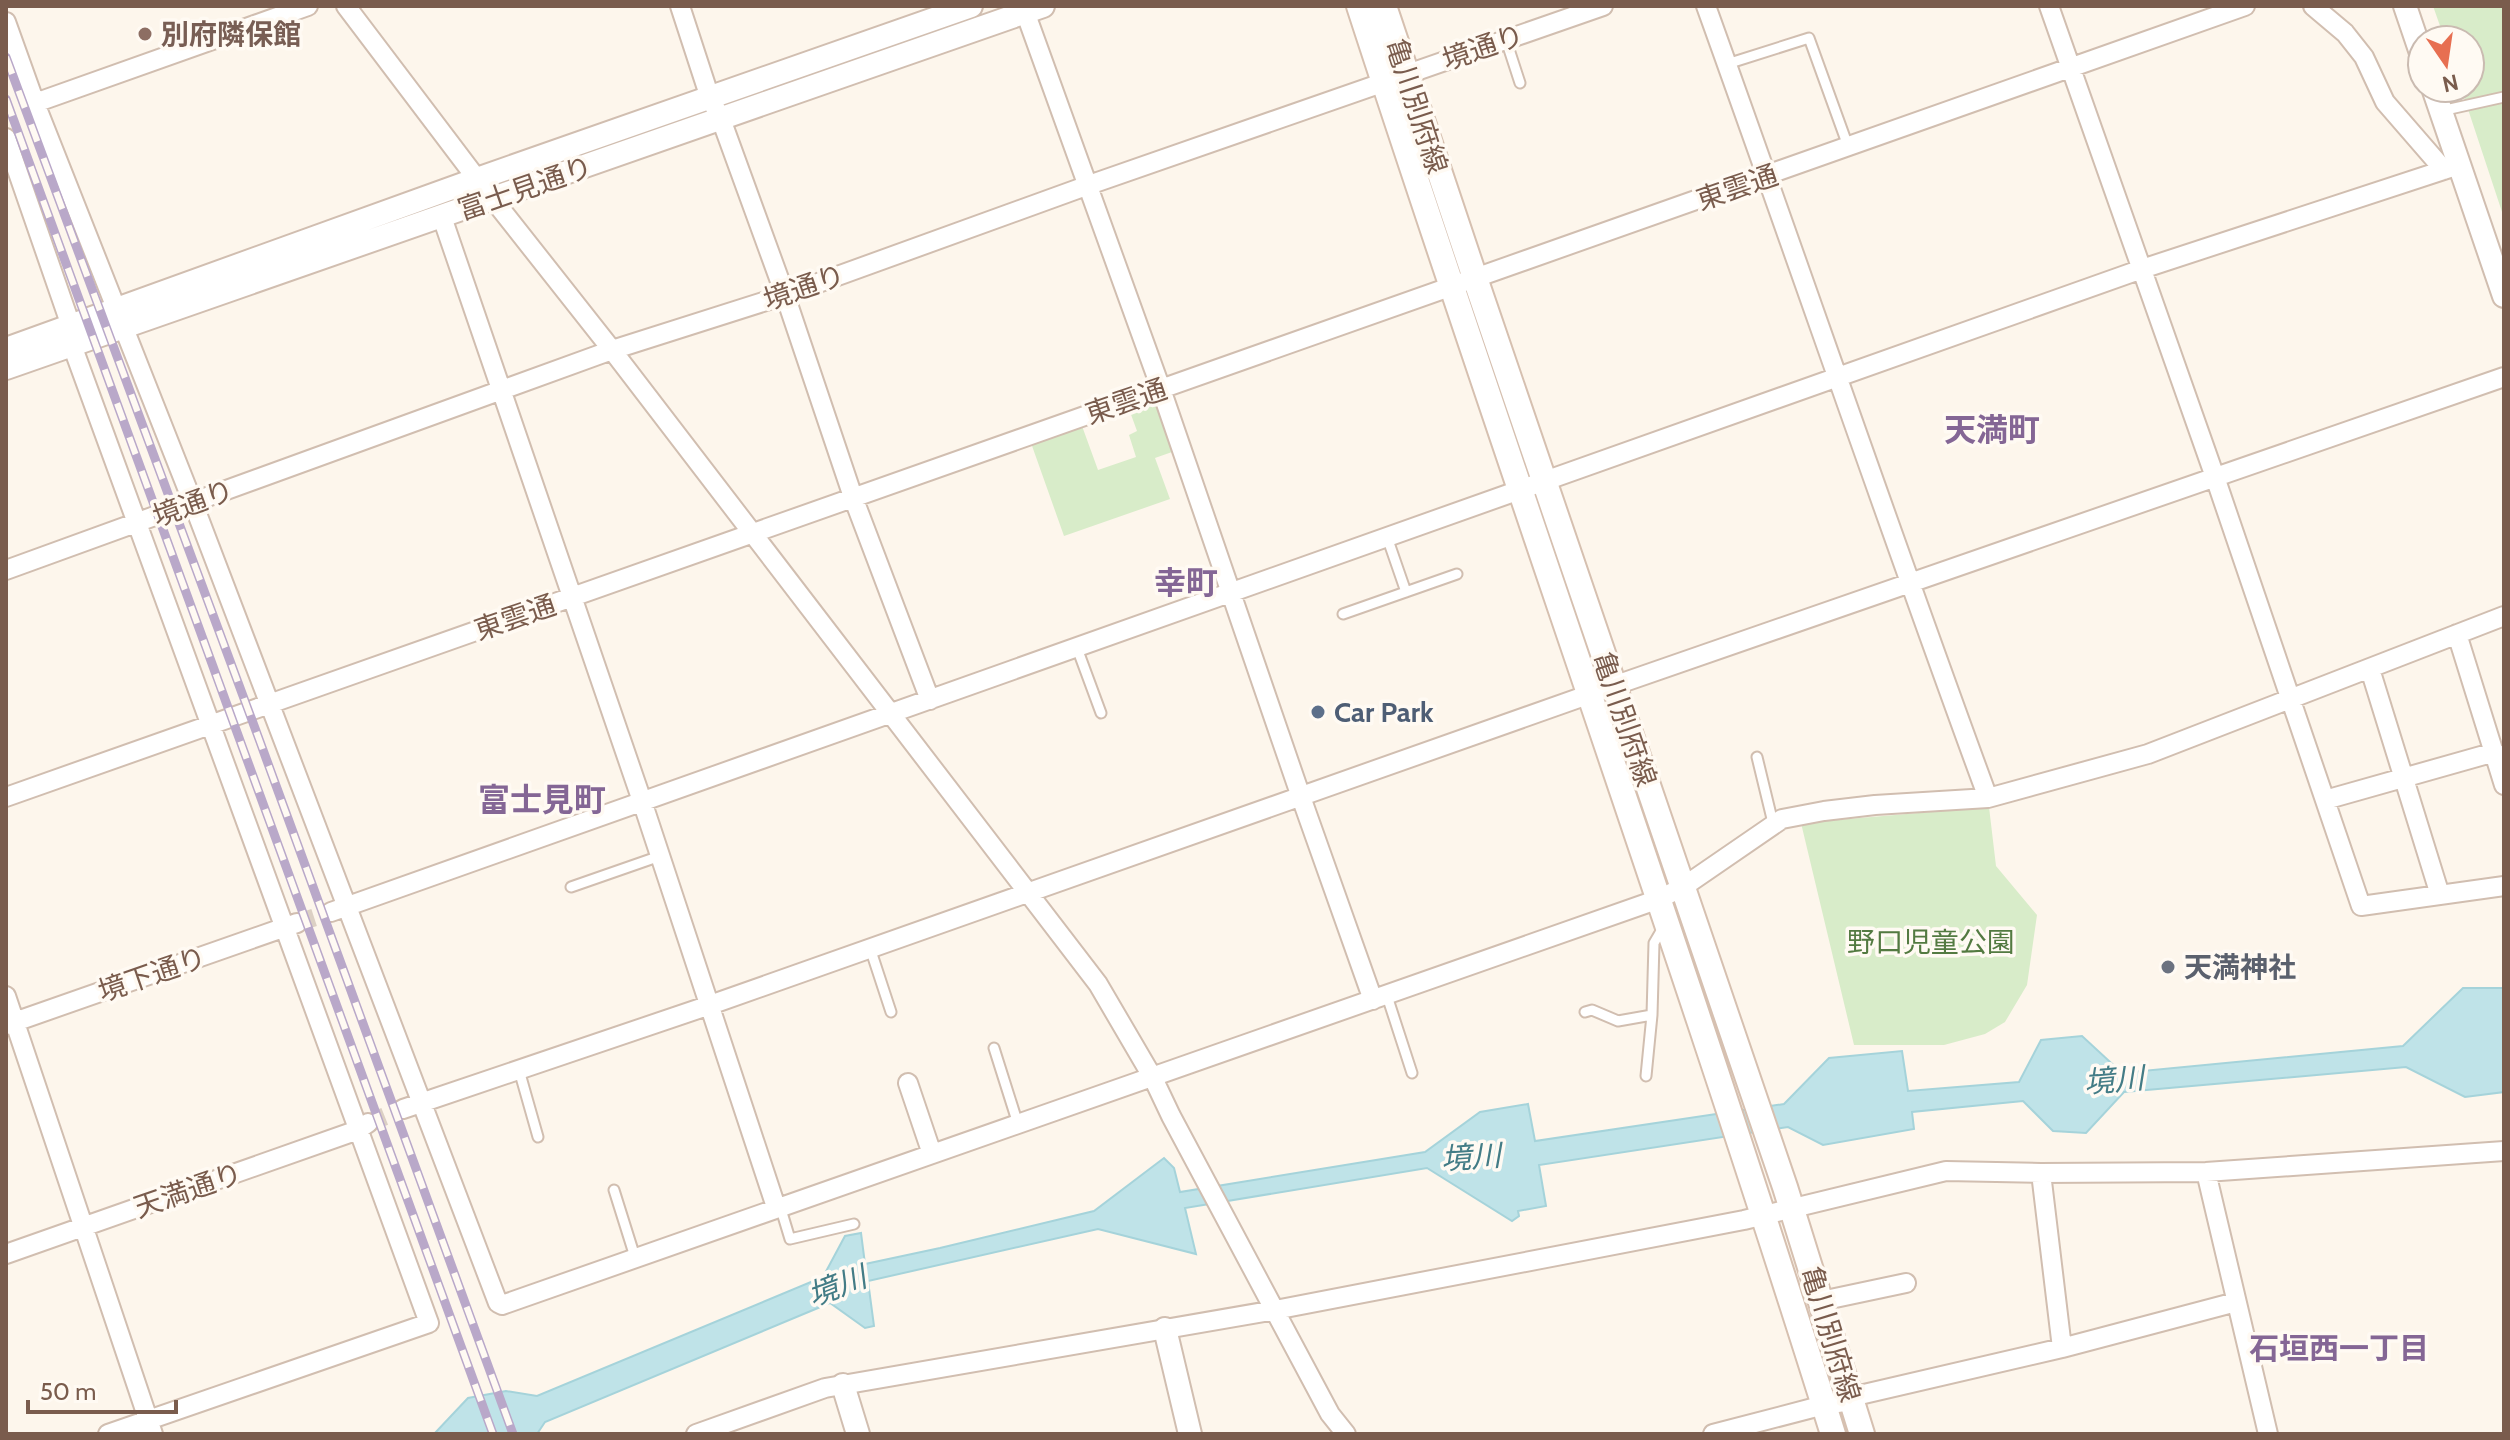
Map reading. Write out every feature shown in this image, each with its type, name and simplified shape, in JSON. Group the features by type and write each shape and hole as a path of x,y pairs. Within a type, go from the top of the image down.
{"main road":[{"name":"亀川別府線","path":"1359,6 1395,78 1464,282 1544,482 1788,1198 1862,1434"},
{"name":"亀川別府線","path":"1384,6 1395,78"},
{"name":"亀川別府線","path":"1464,282 1521,491 1757,1191 1833,1434"}],"street":[{"path":"35,103 308,6"},
{"path":"346,6 1098,984 1153,1078 1330,1414 1346,1434"},
{"path":"680,6 710,98 721,119 785,295 853,497 930,700"},
{"name":"富士見通り","path":"120,318 477,179 971,6"},
{"name":"境通り","path":"6,570 612,350 785,295 1086,186 1603,6"},
{"path":"1706,6 1909,584 1988,798"},
{"path":"2049,6 2215,477 2361,906 2504,886"},
{"name":"東雲通","path":"6,797 2245,6"},
{"path":"2313,6 2345,33 2364,57 2385,102 2452,167"},
{"path":"1030,8 1086,186 1161,389 1301,797 1380,998"},
{"name":"富士見通り","path":"6,349 71,335 442,217 1030,8"},
{"path":"6,22 269,703 338,909 422,1103 498,1303 502,1305 1659,899 1683,887 1782,819 1824,811 1988,798 2148,754 2504,616"},
{"path":"2439,104 2452,167 2502,285"},
{"path":"6,138 137,523 210,725 291,925 429,1323 150,1427 108,1434"},
{"path":"338,909 2142,269 2452,167"},
{"path":"442,217 778,1207"},
{"name":"富士見通り","path":"6,368 71,335"},
{"path":"403,1109 710,1005 1613,686 2504,377"},
{"path":"2457,634 2504,785"},
{"path":"2370,669 2440,895"},
{"path":"2325,800 2495,752"},
{"name":"境下通り","path":"11,1024 291,925"},
{"path":"6,996 11,1024 150,1427"},
{"path":"908,1083 932,1154"},
{"name":"天満通り","path":"6,1254 363,1126"},
{"path":"696,1434 825,1388 1275,1310 1765,1216 1788,1198 1946,1171 2206,1172 2504,1151"},
{"path":"2206,1172 2268,1434"},
{"path":"2041,1173 2062,1348"},
{"path":"1821,1301 1906,1283"},
{"path":"1713,1434 2236,1302"},
{"path":"1165,1329 1190,1434"},
{"path":"843,1385 858,1434"}],"lane":[{"path":"1727,64 1809,38 1848,147"},
{"path":"1506,40 1520,83"},
{"path":"2441,111 2504,97"},
{"path":"1387,537 1406,592"},
{"path":"1343,614 1457,574"},
{"path":"1077,648 1101,713"},
{"path":"1757,757 1773,823"},
{"path":"571,887 660,856"},
{"path":"1646,1076 1654,943 1665,923"},
{"path":"870,948 891,1012"},
{"path":"1380,998 1412,1073"},
{"path":"1585,1012 1592,1010 1618,1021 1652,1015"},
{"path":"994,1048 1018,1124"},
{"path":"519,1070 538,1137"},
{"path":"614,1190 635,1257"},
{"path":"778,1207 790,1239 854,1224"}],"green space":[{"path":"2433,6 2504,6 2504,218 2466,104 2486,104 2486,24 2439,24"},
{"path":"1154,400 1172,452 1155,458 1170,499 1064,536 1031,443 1082,426 1098,470 1136,457 1129,435 1137,431 1129,409"},
{"name":"野口児童公園","path":"1989,807 1996,866 2037,915 2027,985 2005,1022 1985,1034 1944,1045 1854,1045 1801,823"}],"water":[{"name":"境川","path":"2463,988 2504,988 2504,1092 2465,1097 2406,1067 2124,1092 2086,1133 2053,1131 2023,1101 1912,1112 1914,1129 1823,1145 1788,1127 1539,1165 1546,1206 1518,1211 1519,1216 1512,1221 1427,1168 1185,1208 1196,1254 1098,1229 868,1281 874,1326 865,1328 830,1303 545,1422 537,1434 434,1434 468,1398 506,1391 537,1396 823,1277 845,1236 861,1233 865,1264 1094,1211 1164,1158 1174,1168 1180,1192 1425,1152 1480,1112 1528,1104 1535,1141 1784,1104 1829,1058 1902,1051 1908,1091 2019,1082 2041,1040 2082,1036 2122,1073 2403,1046"}],"tunnel":[{"path":"297,923 331,912"},
{"path":"368,1123 403,1109"}],"railway":[{"path":"6,57 513,1434"},
{"path":"6,99 493,1434"}],"place":[{"name":"別府隣保館","path":"145,34"},
{"name":"Car Park","path":"1318,712"},
{"name":"天満神社","path":"2168,967"}],"district":[{"name":"天満町","path":"1992,429"},
{"name":"幸町","path":"1186,582"},
{"name":"富士見町","path":"542,799"},
{"name":"石垣西一丁目","path":"2339,1348"}]}
